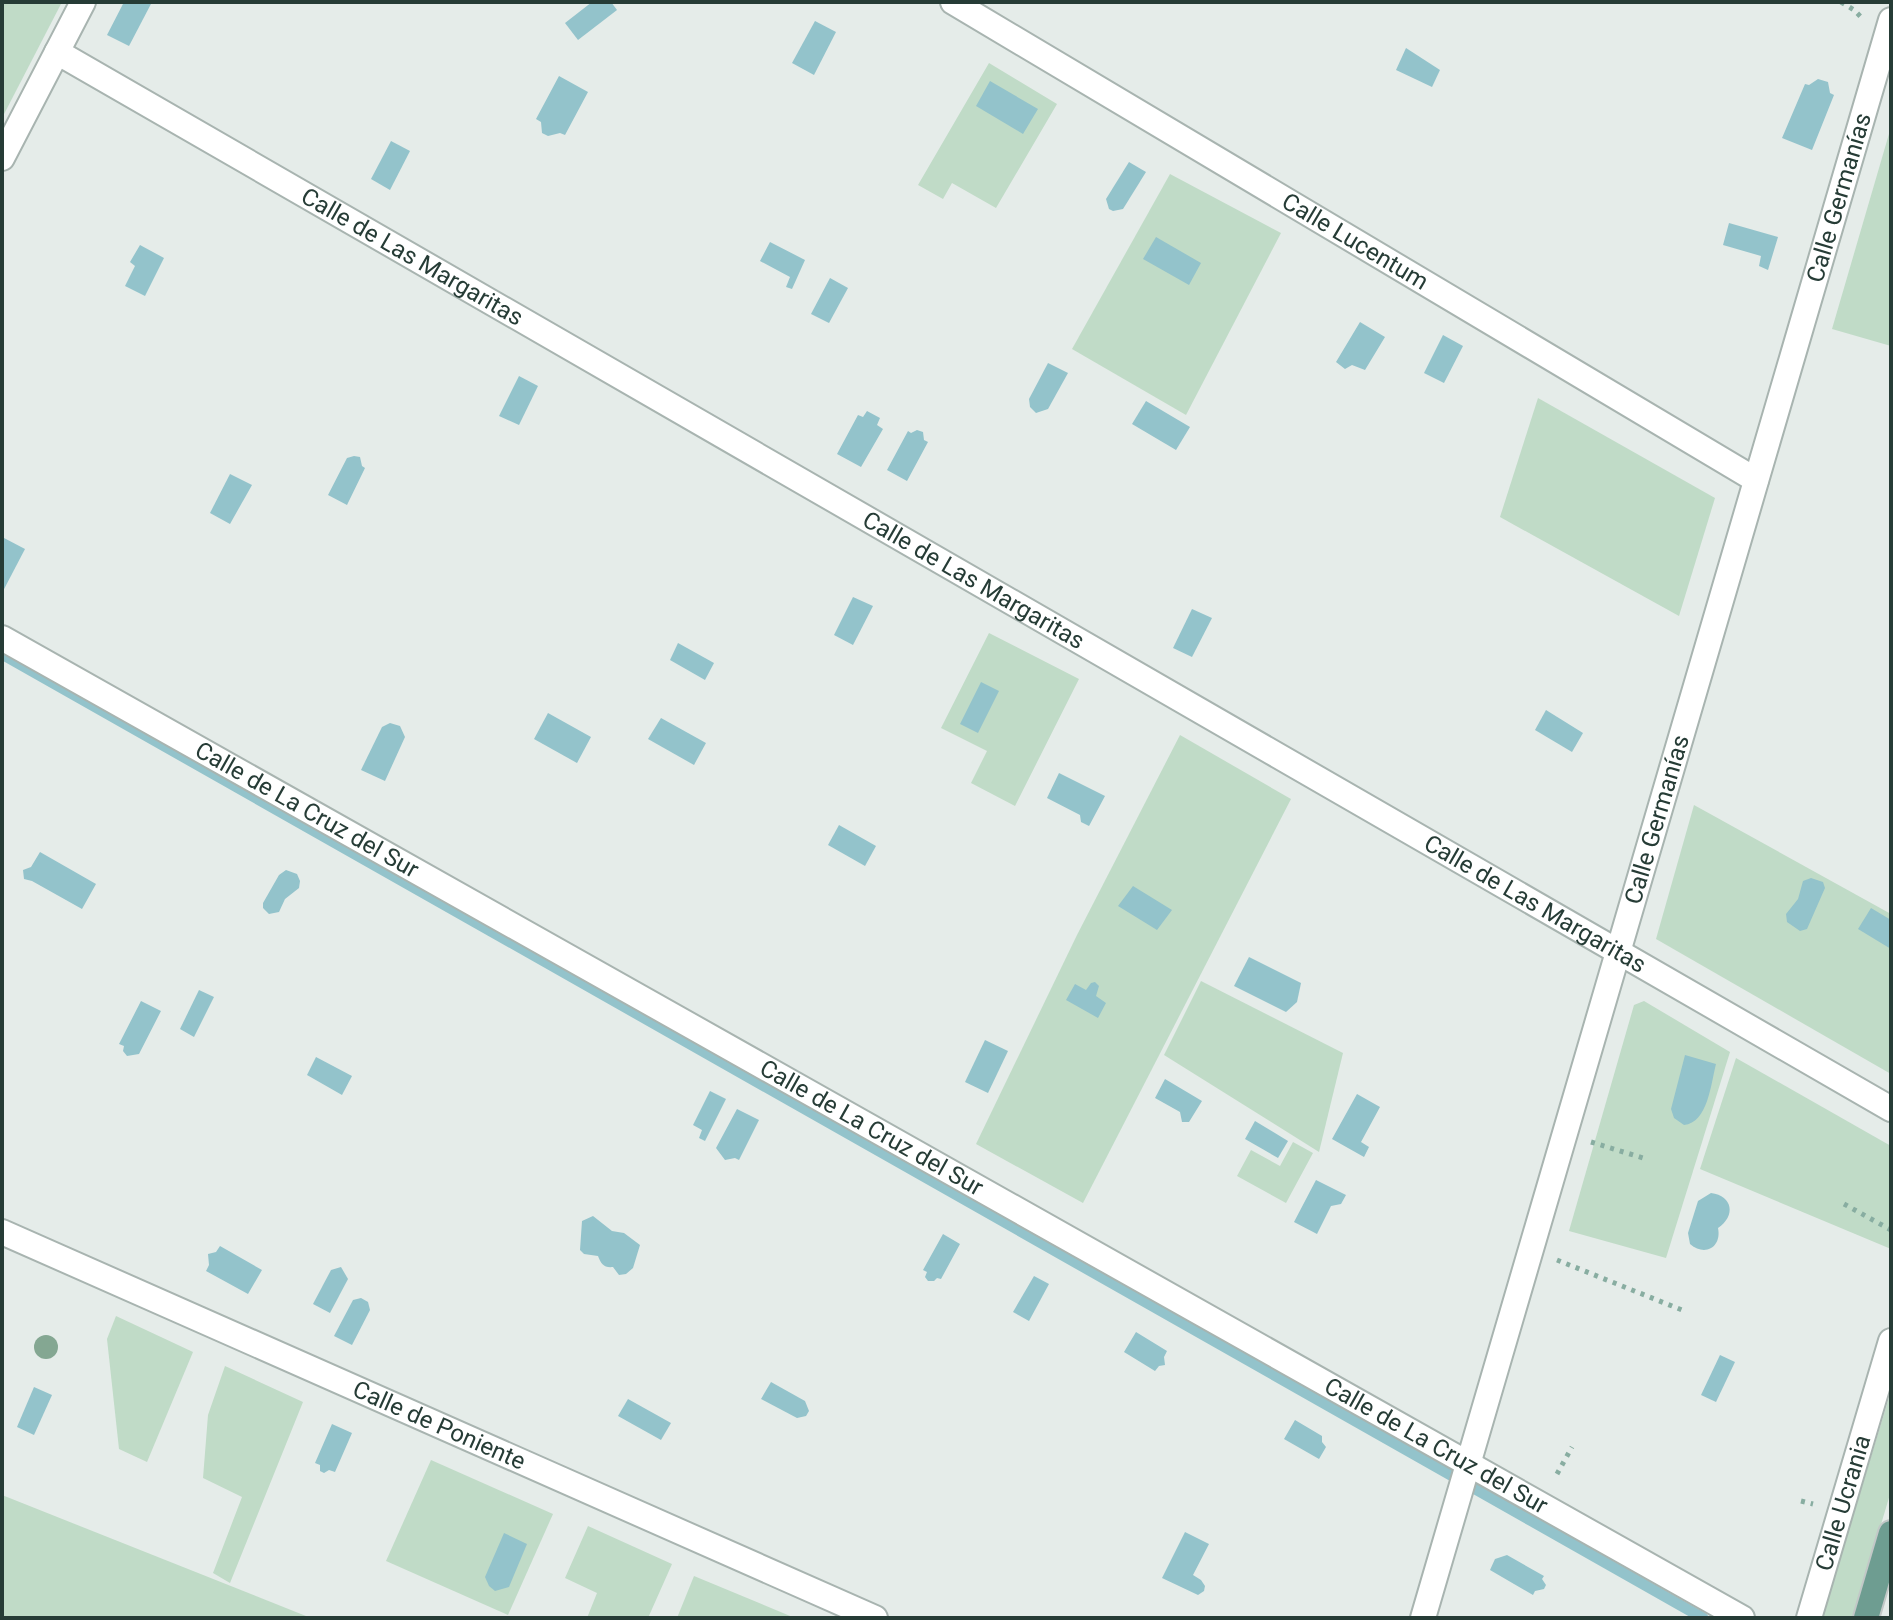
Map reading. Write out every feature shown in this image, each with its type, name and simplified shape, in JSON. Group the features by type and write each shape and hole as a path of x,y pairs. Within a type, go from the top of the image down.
{"main road":[{"path":"1866,1618 1891,1533"}],"street":[{"path":"2,158 83,2"},
{"name":"Calle Lucentum","path":"953,2 1756,480"},
{"path":"1885,2 1891,6"},
{"name":"Calle Germanías","path":"1423,1618 1891,20"},
{"name":"Calle de Las Margaritas","path":"57,52 1891,1109"},
{"name":"Calle de La Cruz del Sur","path":"2,638 1742,1618"},
{"name":"Calle de Poniente","path":"2,1232 875,1618"},
{"name":"Calle Ucrania","path":"1809,1618 1891,1341"}],"path":[{"path":"1841,2 1860,15 1864,26"},
{"path":"1589,1141 1643,1158"},
{"path":"1844,1204 1891,1230"},
{"path":"1555,1259 1682,1310"},
{"path":"1557,1474 1572,1447"}],"green space":[{"path":"2,2 62,2 2,118"},
{"path":"989,63 1057,104 996,208 952,183 943,199 918,185"},
{"path":"1891,127 1891,346 1832,329"},
{"path":"1170,174 1281,233 1186,415 1072,349"},
{"path":"1538,398 1715,498 1679,616 1500,517"},
{"path":"989,633 1079,679 1015,806 971,783 987,751 941,728"},
{"path":"1180,735 1291,799 1083,1203 976,1144 1077,935"},
{"path":"1694,805 1891,914 1891,1074 1656,939"},
{"path":"1201,981 1343,1053 1319,1152 1164,1055"},
{"path":"1644,1001 1730,1052 1666,1258 1569,1231 1634,1005"},
{"path":"1736,1058 1891,1146 1891,1249 1700,1169"},
{"path":"1293,1142 1313,1153 1286,1203 1237,1176 1251,1150 1280,1166"},
{"path":"116,1316 193,1352 147,1462 119,1449 107,1339"},
{"path":"225,1366 303,1402 230,1583 213,1573 242,1497 203,1478 208,1415"},
{"path":"1891,1391 1891,1491 1853,1618 1822,1618"},
{"path":"431,1460 553,1514 508,1615 386,1561"},
{"path":"2,1495 311,1618 2,1618"},
{"path":"588,1526 672,1564 648,1618 587,1618 597,1593 565,1578"},
{"path":"694,1576 795,1618 677,1618"}],"water":[{"path":"124,2 152,2 129,46 107,35"},
{"path":"592,2 611,2 617,10 578,40 565,23"},
{"path":"815,21 836,32 814,75 792,63"},
{"path":"1406,48 1440,70 1432,87 1396,70"},
{"path":"559,76 588,92 565,135 548,136 542,133 541,122 536,119"},
{"path":"1818,79 1828,82 1830,93 1834,95 1812,150 1782,138 1805,84"},
{"path":"990,81 1038,109 1023,134 976,106"},
{"path":"391,141 410,151 390,190 371,179"},
{"path":"1129,162 1146,172 1123,209 1113,211 1109,209 1106,199"},
{"path":"1729,223 1778,237 1768,270 1759,266 1761,256 1723,245"},
{"path":"1156,237 1201,263 1189,285 1143,259"},
{"path":"770,242 805,260 792,289 786,287 790,277 760,261"},
{"path":"140,245 164,258 145,296 125,286 135,266 130,262"},
{"path":"830,278 848,288 829,323 811,314"},
{"path":"1360,322 1385,337 1365,370 1352,365 1345,369 1336,362"},
{"path":"1443,335 1463,346 1444,383 1424,373"},
{"path":"1048,363 1068,373 1048,409 1036,413 1030,407 1029,399"},
{"path":"519,376 538,386 519,425 499,416"},
{"path":"1146,401 1190,427 1176,450 1132,424"},
{"path":"867,411 880,418 877,425 883,429 861,467 837,454 858,415 863,417"},
{"path":"908,431 923,432 924,440 928,442 907,481 887,470"},
{"path":"360,457 365,468 347,505 328,495 347,458"},
{"path":"230,474 252,485 230,524 210,513"},
{"path":"4,538 25,549 2,593 2,541"},
{"path":"853,597 873,606 853,645 834,635"},
{"path":"1192,609 1212,618 1192,657 1173,648"},
{"path":"678,643 714,663 705,680 670,660"},
{"path":"981,682 999,691 978,733 960,724"},
{"path":"1546,710 1583,733 1572,752 1535,730"},
{"path":"548,713 591,737 577,763 534,739"},
{"path":"661,718 706,743 694,765 648,739"},
{"path":"390,723 400,726 405,737 385,781 361,770 382,727"},
{"path":"1059,773 1105,796 1089,826 1081,822 1080,815 1047,798"},
{"path":"839,825 876,846 865,866 828,845"},
{"path":"40,852 96,884 82,909 24,879 23,870 31,867"},
{"path":"286,870 297,874 299,888 285,899 279,912 269,914 263,903 279,875"},
{"path":"1811,878 1823,882 1825,888 1807,929 1800,931 1787,922 1786,914 1798,899 1803,881"},
{"path":"1133,886 1172,910 1157,930 1118,906"},
{"path":"1871,908 1891,920 1891,949 1858,929"},
{"path":"1249,957 1301,983 1297,1002 1286,1012 1234,986"},
{"path":"1095,982 1099,986 1096,996 1106,1003 1098,1018 1066,1000 1075,984 1086,990"},
{"path":"199,990 214,997 194,1037 180,1029"},
{"path":"141,1001 161,1011 139,1054 127,1056 124,1046 119,1044"},
{"path":"985,1040 1008,1051 988,1093 965,1082"},
{"path":"1685,1055 1716,1064 1703,1110 1692,1123 1684,1125 1674,1118 1671,1109"},
{"path":"316,1057 352,1076 342,1095 307,1075"},
{"path":"1165,1079 1202,1101 1189,1122 1182,1122 1180,1112 1155,1098"},
{"path":"710,1091 726,1099 705,1141 699,1138 702,1130 693,1125"},
{"path":"1357,1094 1380,1107 1361,1142 1369,1147 1364,1157 1332,1139"},
{"path":"737,1109 759,1120 739,1160 725,1160 716,1148"},
{"path":"1255,1121 1288,1141 1278,1158 1245,1139"},
{"path":"1316,1180 1346,1195 1341,1204 1331,1206 1317,1234 1294,1222"},
{"path":"1711,1193 1724,1198 1730,1207 1728,1218 1718,1228 1715,1245 1701,1250 1690,1244 1688,1233 1698,1201"},
{"path":"593,1216 612,1231 624,1233 640,1245 633,1268 626,1274 619,1275 613,1267 603,1265 598,1256 584,1254 580,1250 582,1221"},
{"path":"943,1234 960,1244 941,1279 928,1281 925,1277 927,1272 923,1270"},
{"path":"220,1246 262,1270 248,1294 206,1271 208,1254 216,1252"},
{"path":"341,1267 348,1279 330,1313 313,1304 331,1270"},
{"path":"1034,1276 1049,1284 1029,1321 1013,1312"},
{"path":"361,1298 368,1302 370,1310 352,1345 334,1336 353,1300"},
{"path":"1136,1332 1167,1351 1165,1365 1155,1371 1124,1352"},
{"path":"1720,1355 1735,1362 1716,1402 1701,1395"},
{"path":"771,1382 805,1401 809,1411 806,1416 797,1418 761,1399"},
{"path":"34,1387 52,1395 34,1435 17,1427"},
{"path":"628,1399 671,1423 661,1440 618,1416"},
{"path":"1295,1420 1322,1436 1326,1447 1319,1459 1284,1439"},
{"path":"332,1424 352,1433 335,1472 329,1470 324,1473 315,1463"},
{"path":"1185,1532 1209,1544 1193,1575 1205,1586 1198,1595 1162,1578"},
{"path":"504,1533 527,1544 509,1587 495,1591 485,1577"},
{"path":"1507,1555 1544,1576 1544,1589 1535,1591 1533,1595 1490,1570 1495,1559"}],"waterway":[{"path":"2,654 1703,1618"}]}
